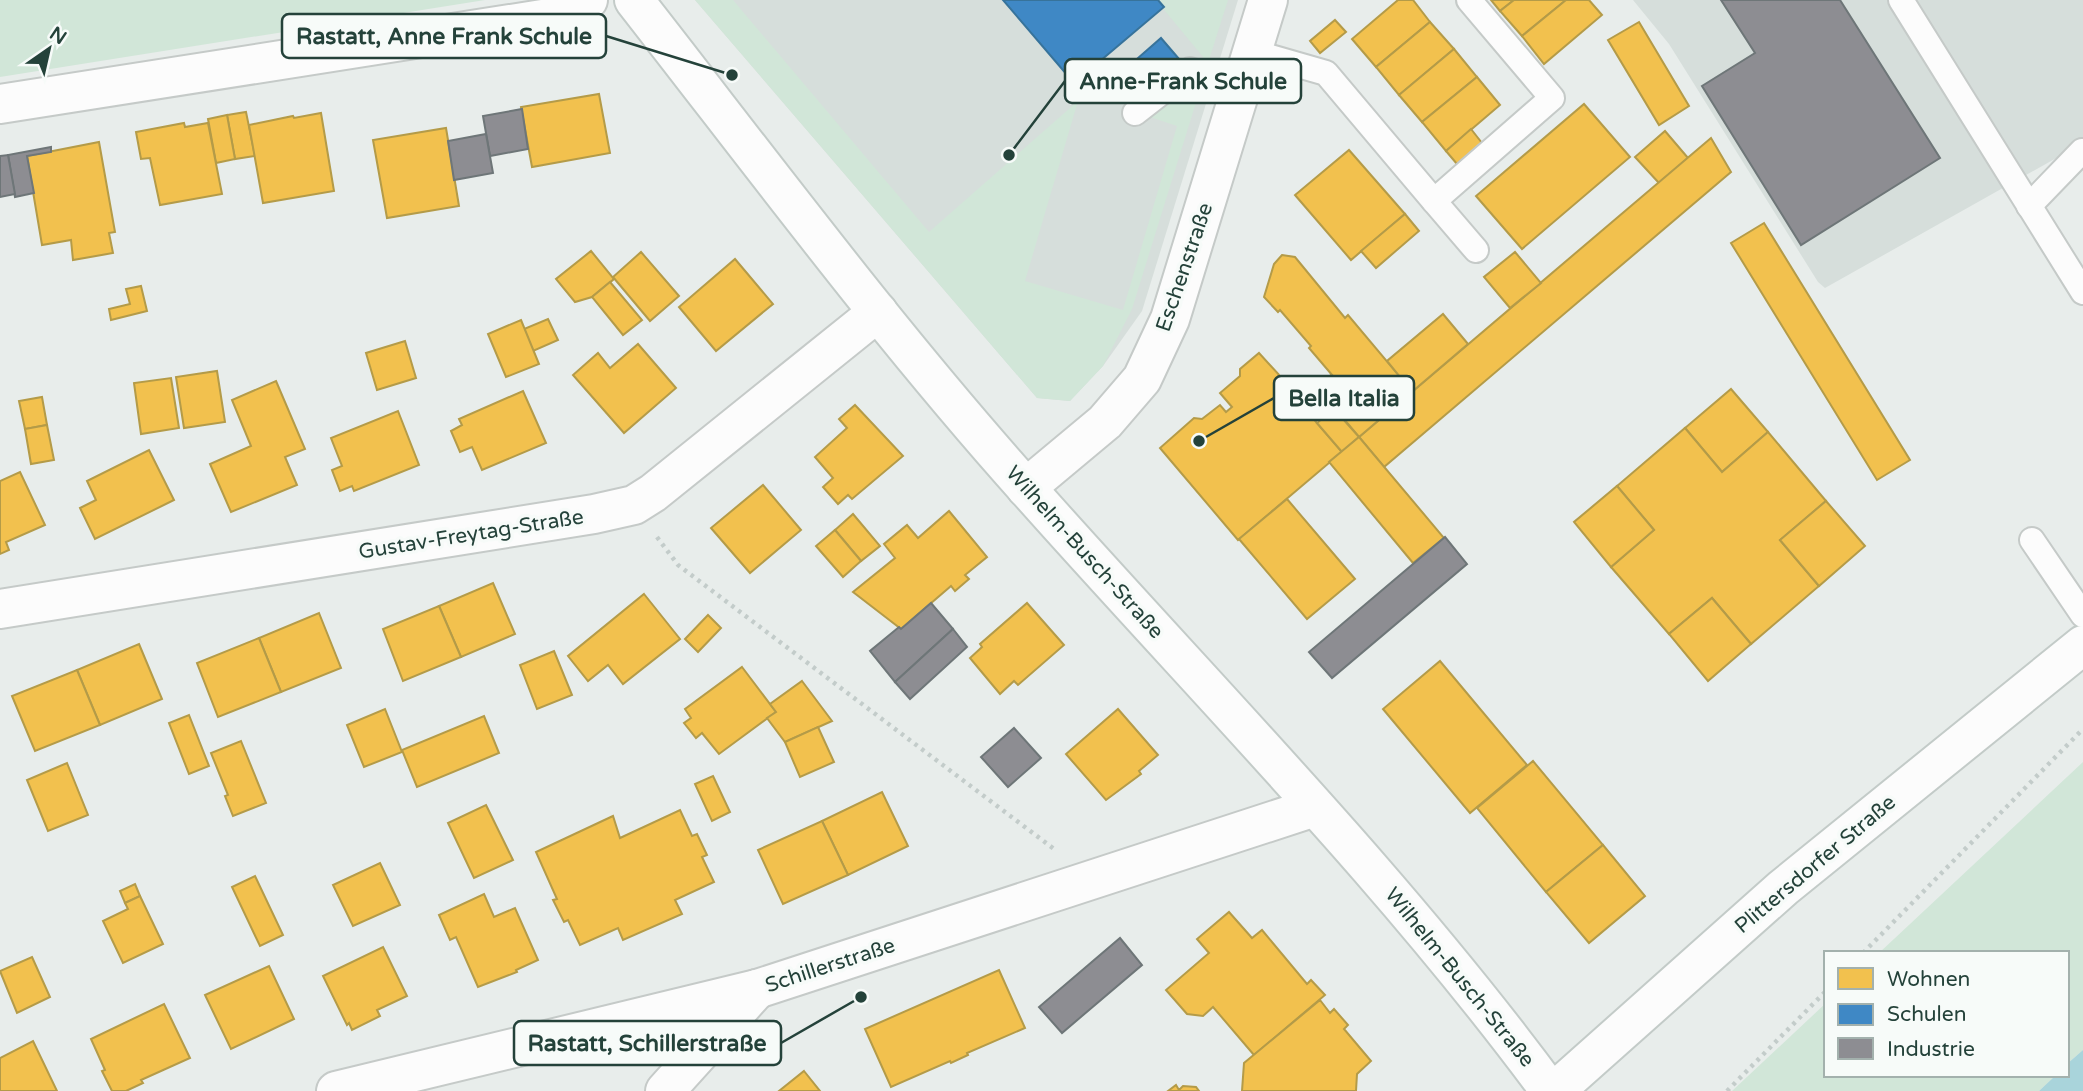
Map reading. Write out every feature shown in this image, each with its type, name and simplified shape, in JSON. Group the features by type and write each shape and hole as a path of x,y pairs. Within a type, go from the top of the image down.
{"street":[{"path":"0,104 568,15 587,0"},
{"name":"Wilhelm-Busch-Straße","path":"634,0 878,312 1026,488 1386,886 1501,1023 1553,1091"},
{"name":"Eschenstraße","path":"1026,488 1105,422 1142,379 1170,319 1268,0"},
{"name":"Gustav-Freytag-Straße","path":"0,608 594,514 634,505 653,493 878,312"},
{"name":"Plittersdorfer Straße","path":"1553,1091 1783,888 2083,645"},
{"name":"Schillerstraße","path":"336,1091 757,989 1315,807"},
{"path":"665,1091 757,989"}],"lane":[{"path":"1434,201 1552,98 1469,0"},
{"path":"1901,0 2083,292"},
{"path":"1253,52 1326,73 1476,250"},
{"path":"1135,113 1190,70 1242,88"},
{"path":"2029,206 2082,150"},
{"path":"2032,540 2083,615"}],"path":[{"path":"634,505 678,565 1093,879"},
{"path":"1865,951 2083,730"},
{"path":"1727,1091 1824,993"}],"shaded area":[{"path":"695,0 1238,0 1142,311 1103,366 1070,401 1037,398"},
{"path":"1633,0 2083,0 2083,143 1825,288 1818,282 1669,44"}],"green space":[{"path":"0,0 485,0 0,77"},
{"path":"695,0 733,0 929,232 1078,101 1025,281 1123,310 1177,126 1144,115 1176,90 1198,96 1132,309 1103,366 1070,401 1037,398"},
{"path":"1156,0 1228,0 1208,63"},
{"path":"2083,762 2083,1050 2069,1062 2069,951 1881,951"},
{"path":"1824,1005 1824,1077 2054,1077 2039,1091 1732,1091"}],"water":[{"path":"2083,1050 2083,1091 2039,1091 2054,1077 2069,1077 2069,1062"}],"building: Wohnen":[{"path":"1398,0 1413,0 1430,22 1376,67 1352,39"},
{"path":"1491,0 1514,0 1500,11"},
{"path":"1514,0 1566,0 1522,36 1500,11"},
{"path":"1566,0 1589,0 1602,15 1544,64 1522,36"},
{"path":"1335,20 1346,32 1320,53 1310,41"},
{"path":"1430,22 1454,49 1399,95 1376,67"},
{"path":"1639,22 1689,106 1659,125 1608,40"},
{"path":"1454,49 1477,77 1422,122 1399,95"},
{"path":"1477,77 1500,105 1446,151 1422,122"},
{"path":"599,94 610,153 532,167 521,107"},
{"path":"1584,104 1630,157 1522,249 1476,196"},
{"path":"246,112 255,156 235,159 227,115"},
{"path":"321,113 334,191 263,203 249,125"},
{"path":"227,115 235,159 216,163 208,119"},
{"path":"184,123 185,127 208,123 222,194 160,205 150,158 141,159 136,132"},
{"path":"446,128 459,206 387,218 373,140"},
{"path":"1471,129 1482,143 1457,164 1446,151"},
{"path":"1665,131 1688,158 1659,183 1635,157"},
{"path":"1711,138 1731,172 1384,467 1359,437"},
{"path":"99,142 115,232 109,233 113,253 73,260 71,240 42,245 27,156"},
{"path":"1349,150 1405,214 1351,260 1295,195"},
{"path":"1405,214 1419,231 1376,268 1361,251"},
{"path":"1764,223 1910,460 1877,480 1731,243"},
{"path":"591,251 614,279 592,297 575,302 556,279"},
{"path":"641,252 679,296 650,321 613,277"},
{"path":"1515,252 1541,283 1510,308 1484,277"},
{"path":"1282,255 1295,257 1345,318 1348,315 1401,378 1362,410 1280,310 1278,312 1264,297 1274,264"},
{"path":"735,259 773,304 716,351 679,307"},
{"path":"610,282 642,320 623,335 592,297"},
{"path":"141,286 147,311 111,320 109,309 130,304 126,289"},
{"path":"1443,314 1468,344 1359,437 1317,387 1331,375 1362,410 1401,378 1387,361"},
{"path":"548,319 558,340 533,351 524,329"},
{"path":"521,320 539,364 506,377 488,334"},
{"path":"405,341 416,378 377,390 366,353"},
{"path":"638,344 676,388 624,433 573,375 598,353 610,368"},
{"path":"1259,353 1314,413 1311,416 1342,452 1238,540 1160,448 1194,418 1202,419 1220,405 1226,412 1232,407 1220,393 1240,376 1240,369"},
{"path":"217,371 225,422 184,428 176,377"},
{"path":"171,378 179,428 141,434 134,383"},
{"path":"276,381 305,449 285,457 297,485 231,512 210,464 251,446 232,400"},
{"path":"1731,389 1768,432 1722,472 1685,428"},
{"path":"523,391 546,443 482,470 472,447 460,452 451,431 462,425 459,419"},
{"path":"42,397 47,425 25,429 19,401"},
{"path":"855,405 903,456 852,499 848,495 838,504 823,487 833,478 815,457 847,428 839,419"},
{"path":"1334,409 1359,437 1342,452 1317,423"},
{"path":"398,411 419,465 354,491 352,486 340,491 332,470 342,466 331,438"},
{"path":"47,425 54,460 31,464 25,429"},
{"path":"1685,428 1722,472 1768,432 1826,501 1780,540 1819,586 1751,644 1712,598 1669,634 1611,567 1654,530 1617,486"},
{"path":"1359,437 1444,538 1413,563 1329,462"},
{"path":"149,450 174,500 95,539 80,508 96,500 87,481"},
{"path":"20,472 45,525 6,542 9,550 0,554 0,481"},
{"path":"763,485 801,530 750,573 711,528"},
{"path":"1617,486 1654,530 1611,567 1574,522"},
{"path":"1287,499 1355,579 1307,619 1239,539"},
{"path":"1826,501 1865,546 1819,586 1780,540"},
{"path":"949,511 987,557 965,575 969,579 955,591 951,586 901,629 853,592 895,558 884,544 907,525 918,538"},
{"path":"853,514 880,546 861,561 835,530"},
{"path":"835,530 861,561 843,577 816,546"},
{"path":"493,583 515,634 461,657 439,606"},
{"path":"644,594 680,639 623,684 608,665 588,681 568,656"},
{"path":"1712,598 1751,644 1708,681 1669,634"},
{"path":"1027,603 1064,645 1018,685 1014,681 1000,694 970,658 982,647 980,644"},
{"path":"439,606 461,657 403,681 383,629"},
{"path":"319,613 341,668 281,692 259,638"},
{"path":"708,615 721,628 698,652 685,639"},
{"path":"259,638 281,692 218,717 197,663"},
{"path":"139,644 162,699 100,725 77,670"},
{"path":"554,651 572,695 537,709 520,665"},
{"path":"1440,661 1527,765 1470,813 1383,709"},
{"path":"742,667 776,712 719,754 702,733 696,738 684,723 691,718 685,709"},
{"path":"77,670 100,725 35,751 12,696"},
{"path":"802,681 832,721 785,742 767,718 776,712 770,704"},
{"path":"385,709 402,752 364,767 347,725"},
{"path":"1118,709 1158,755 1139,771 1141,774 1106,800 1066,754"},
{"path":"189,715 209,766 189,774 169,723"},
{"path":"484,716 499,753 417,787 402,750"},
{"path":"818,727 834,762 800,777 785,742"},
{"path":"241,741 266,803 233,816 225,796 228,795 211,753"},
{"path":"1533,761 1603,845 1546,892 1477,808"},
{"path":"67,763 88,815 48,831 27,780"},
{"path":"713,776 730,812 712,821 695,784"},
{"path":"882,792 908,846 848,875 822,821"},
{"path":"486,805 513,860 474,878 448,823"},
{"path":"680,810 692,836 697,834 707,855 702,857 714,882 675,900 682,914 623,940 618,928 580,945 568,920 564,922 553,900 557,899 536,852 613,816 620,838"},
{"path":"822,821 848,875 783,904 758,850"},
{"path":"1603,845 1645,896 1589,943 1546,892"},
{"path":"380,863 400,905 353,926 333,885"},
{"path":"255,876 283,935 260,946 232,887"},
{"path":"135,884 140,896 125,903 120,891"},
{"path":"484,894 494,917 515,908 538,960 516,970 517,972 478,987 456,937 450,940 439,915"},
{"path":"140,896 163,944 123,963 103,921 128,909 125,903"},
{"path":"1229,912 1252,938 1262,930 1307,984 1311,980 1325,995 1254,1055 1213,1007 1203,1016 1187,1014 1166,990 1209,953 1197,939"},
{"path":"383,947 407,996 377,1010 380,1016 352,1030 323,976"},
{"path":"32,957 50,997 17,1013 0,971"},
{"path":"269,966 294,1019 231,1049 205,995"},
{"path":"999,970 1025,1028 967,1053 968,1055 951,1063 950,1061 891,1087 865,1029"},
{"path":"1320,1000 1330,1013 1334,1009 1348,1025 1344,1029 1371,1061 1357,1074 1356,1091 1242,1091 1244,1063"},
{"path":"164,1004 190,1058 141,1080 143,1083 126,1091 112,1091 91,1039"},
{"path":"33,1041 57,1091 0,1091 0,1058"},
{"path":"804,1071 820,1091 779,1091"},
{"path":"1176,1085 1179,1090 1183,1086 1196,1087 1199,1091 1168,1091"}],"building: Schulen":[{"path":"1003,0 1158,0 1164,7 1074,83"},
{"path":"1161,38 1185,66 1155,91 1143,77 1150,71 1138,58"}],"building: Industrie":[{"path":"1721,0 1840,0 1940,158 1801,245 1702,86 1755,53"},
{"path":"522,109 528,149 490,156 483,116"},
{"path":"486,134 493,173 454,180 448,141"},
{"path":"51,147 51,152 27,156 34,193 15,197 8,155"},
{"path":"8,155 15,194 0,197 0,156"},
{"path":"1445,537 1467,564 1332,678 1309,652"},
{"path":"931,603 953,629 895,682 870,651"},
{"path":"953,629 967,647 910,699 895,682"},
{"path":"1014,728 1041,758 1008,787 981,757"},
{"path":"1120,938 1142,965 1062,1033 1039,1007"}],"place":[{"name":"Rastatt, Anne Frank Schule","path":"732,75"},
{"name":"Anne-Frank Schule","path":"1009,155"},
{"name":"Bella Italia","path":"1199,441"},
{"name":"Rastatt, Schillerstraße","path":"861,997"}]}
